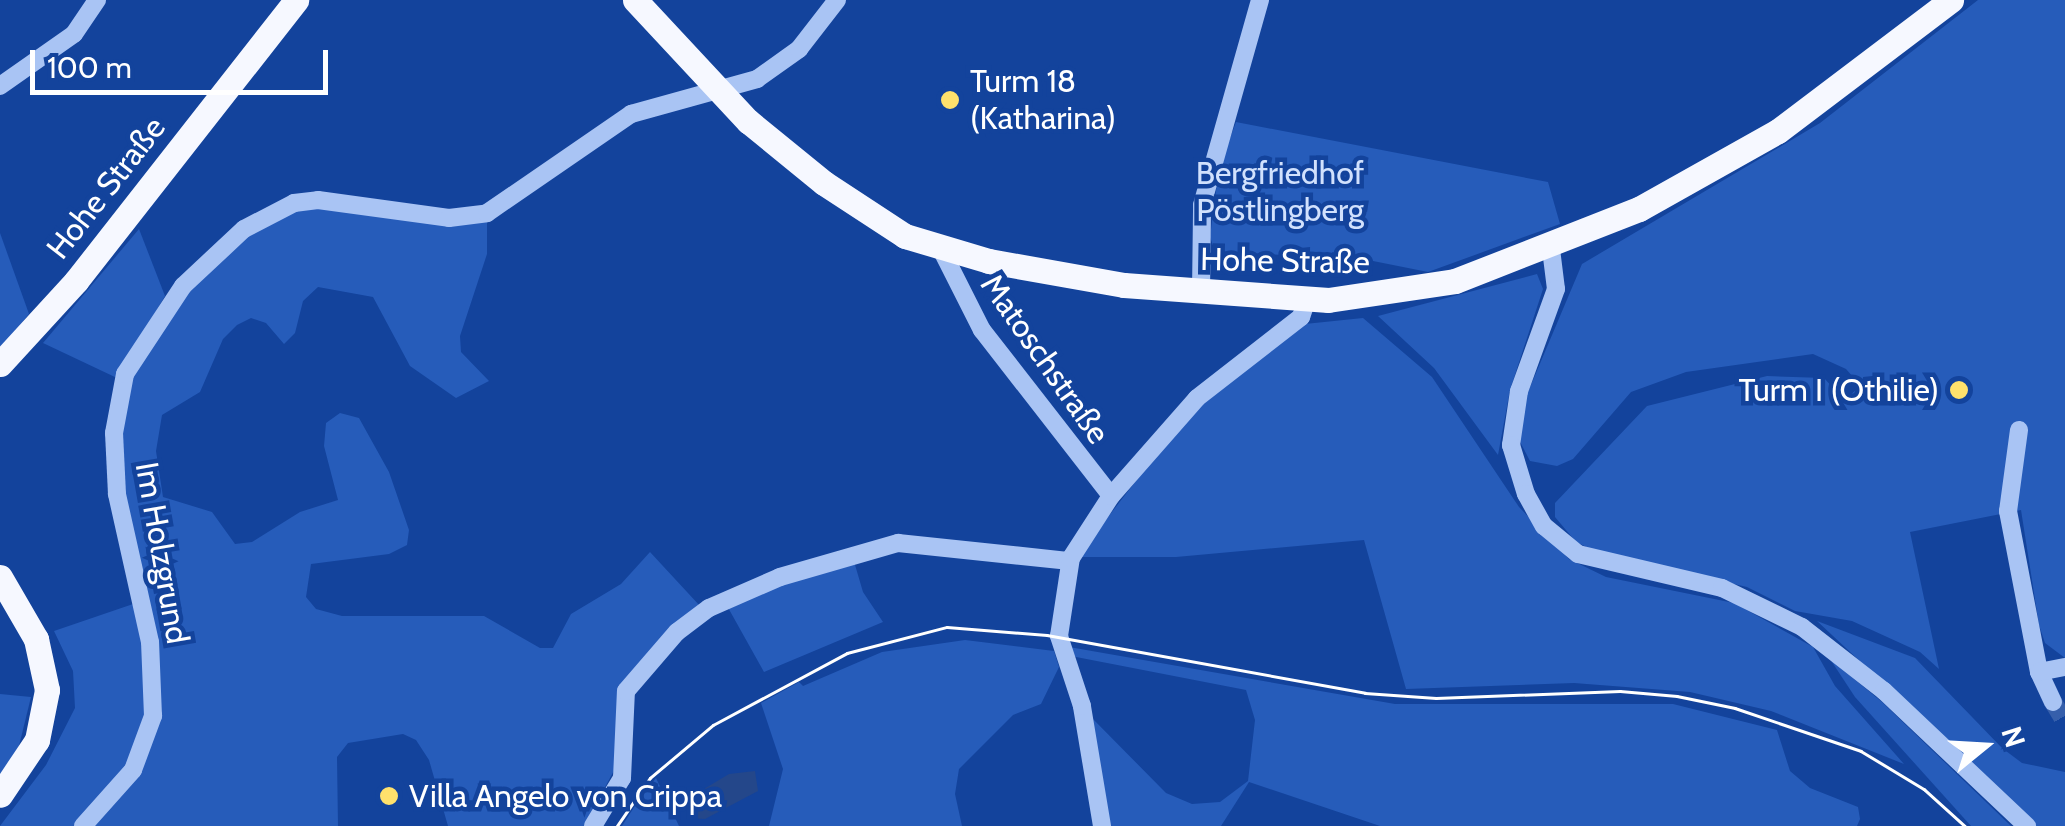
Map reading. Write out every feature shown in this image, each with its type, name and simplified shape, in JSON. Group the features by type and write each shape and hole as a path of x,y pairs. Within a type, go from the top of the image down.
{"main road":[{"name":"Hohe Straße","path":"0,364 76,281 296,0"},
{"name":"Hohe Straße","path":"635,0 718,92 847,200 941,250 1076,278 1202,294 1306,300 1419,290 1551,248 1652,202 1778,131 1951,0"},
{"path":"0,577 36,639 46,701 32,751 0,795"}],"street":[{"path":"0,86 74,34 97,0"},
{"name":"Im Holzgrund","path":"83,826 133,770 153,716 150,642 117,494 114,433 125,374 183,286 244,229 294,203 318,200 449,218 488,214 624,118 718,92 779,66 836,0"},
{"path":"1202,294 1205,190 1260,0"},
{"path":"1551,248 1556,289 1512,422 1514,464 1544,526 1578,554 1722,588 1802,627 1884,690 2027,826"},
{"name":"Matoschstraße","path":"941,250 982,330 1111,496"},
{"name":"Matoschstraße","path":"1102,826 1084,717 1059,636 1070,561 1111,496 1211,385 1300,317 1306,300"},
{"path":"2019,430 2008,510 2039,672 2053,702"},
{"path":"593,826 622,778 626,690 677,632 709,608 780,577 898,543 1070,561"},
{"path":"2039,672 2065,667"}],"green space":[{"path":"1978,0 2065,0 2065,658 2045,643 2039,625 2021,510 1910,532 1939,669 1920,652 1852,621 1795,611 1747,587 1601,554 1576,542 1555,517 1555,503 1647,406 1767,376 1824,378 1844,400 1861,386 1846,369 1813,354 1686,372 1631,392 1573,459 1557,466 1530,461 1517,436 1525,399 1582,264 1820,123"},
{"name":"Bergfriedhof Pöstlingberg","path":"1236,122 1548,182 1560,224 1428,272 1368,260 1215,251 1210,237 1219,168"},
{"path":"298,207 487,219 487,254 460,336 461,352 489,381 456,398 410,366 373,297 318,287 303,301 295,333 284,344 266,323 251,318 237,325 223,339 200,392 162,415 156,451 163,497 212,512 235,544 252,542 300,512 338,500 324,446 326,423 340,413 359,418 389,472 409,530 407,545 389,554 311,564 306,597 316,609 342,616 484,616 540,648 553,648 571,614 621,584 650,552 700,606 620,686 617,765 584,826 448,826 429,760 416,740 403,734 348,743 337,757 338,826 91,826 157,716 118,468 129,376 174,303 230,246"},
{"path":"139,229 165,296 117,378 43,343"},
{"path":"0,233 29,314 0,349"},
{"path":"1537,274 1543,289 1510,390 1498,455 1434,368 1378,316"},
{"path":"1363,318 1432,377 1519,507 1569,559 1606,577 1734,603 1813,647 1835,686 1904,764 1771,711 1690,692 1574,683 1406,689 1364,540 1176,557 1077,557 1184,419 1305,324"},
{"path":"853,558 863,592 883,622 764,672 726,604"},
{"path":"136,603 149,699 139,752 76,826 0,826 46,765 75,708 73,671 54,631"},
{"path":"1817,621 1915,658 2002,748 2022,763 2065,772 2065,826 2036,826"},
{"path":"965,640 1054,651 1059,667 1041,704 1013,715 959,769 955,794 962,826 769,826 783,769 761,703 799,682 803,686 882,652"},
{"path":"1069,647 1395,704 1673,704 1777,730 1790,771 1810,788 1858,807 1860,819 1857,826 1380,826 1249,782 1221,826 1109,826 1090,716 1166,793 1192,804 1220,802 1248,781 1255,720 1246,690 1071,656"},
{"path":"1830,659 1882,702 2011,826 1971,826 1855,697"},
{"path":"0,694 31,697 18,750 0,775"},
{"path":"656,778 679,826 622,826 638,801"}],"shaded area":[{"path":"755,771 758,791 705,819 690,818 688,805 699,792 729,774"}],"tunnel":[{"path":"2053,702 2065,722"}],"tram line":[{"path":"617,826 650,778 713,725 847,653 947,627 1047,635 1365,693 1436,698 1620,691 1677,696 1735,708 1861,751 1924,789 1965,826"}],"place":[{"name":"Turm 18 (Katharina)","path":"950,100"},
{"name":"Turm I (Othilie)","path":"1959,390"},
{"name":"Villa Angelo von Crippa","path":"389,796"}]}
